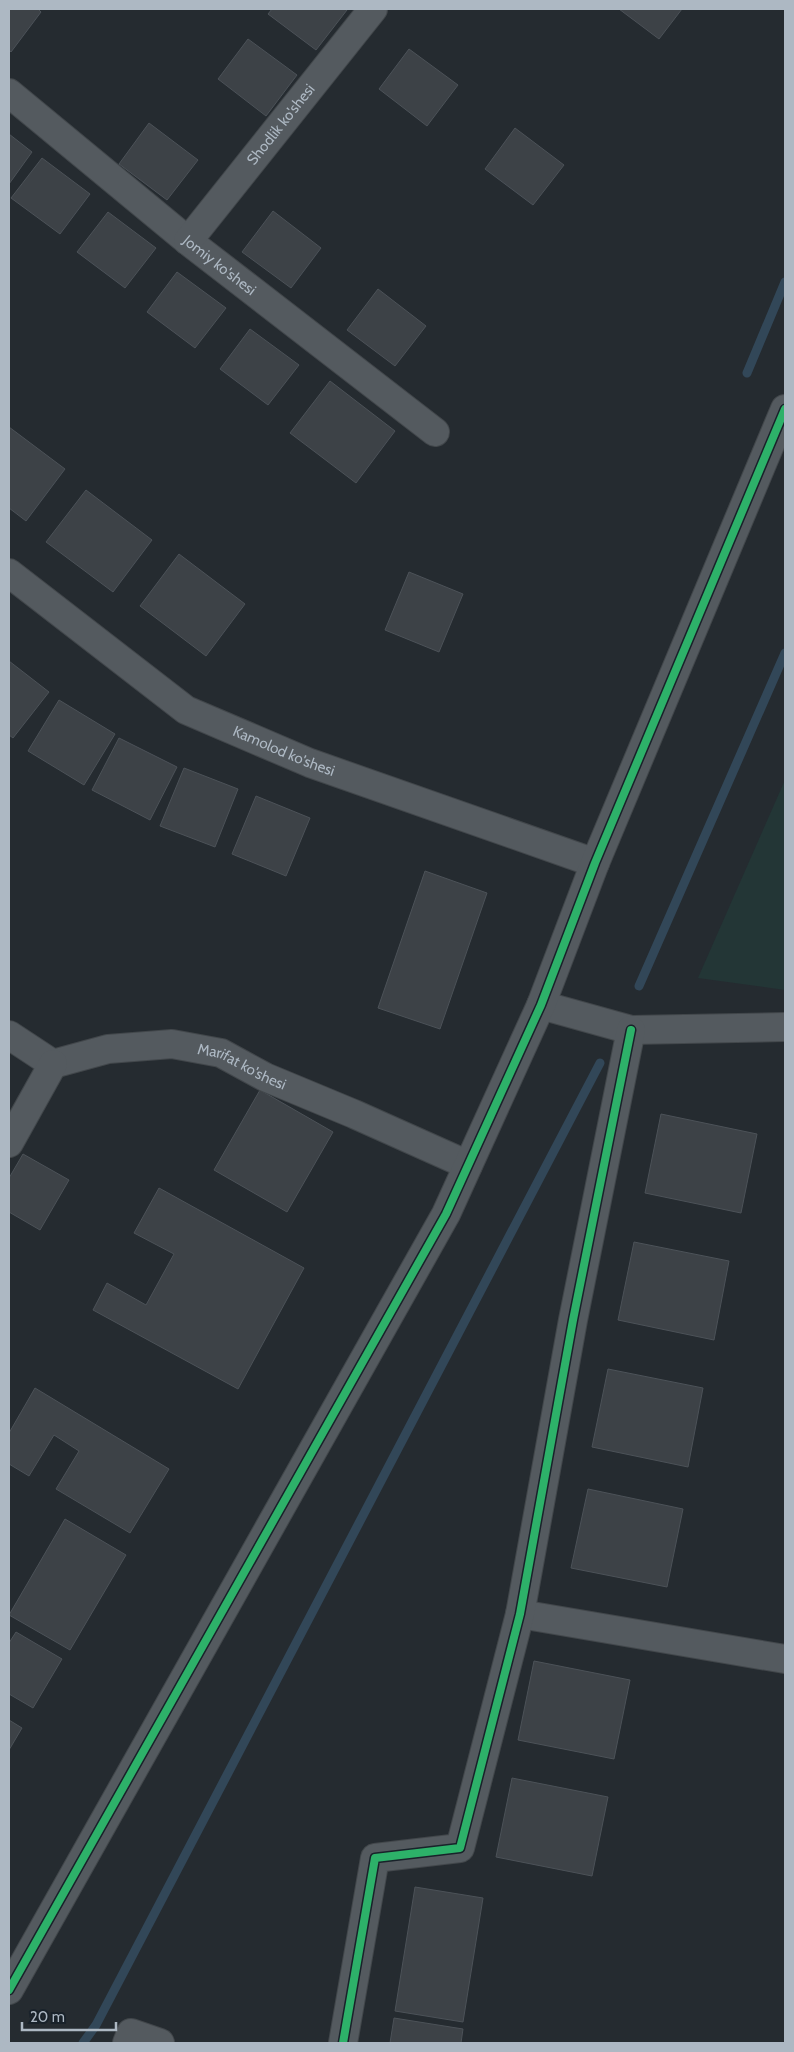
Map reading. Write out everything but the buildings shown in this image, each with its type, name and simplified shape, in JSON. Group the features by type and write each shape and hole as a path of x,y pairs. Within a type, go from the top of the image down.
{"street":[{"name":"Shodlik ko'shesi","path":"188,241 373,9"},
{"name":"Jomiy ko'shesi","path":"9,93 188,241 436,432"},
{"path":"9,1990 441,1223 541,1004 595,863 785,409"},
{"name":"Kamolod ko'shesi","path":"9,573 186,710 310,763 595,863"},
{"path":"541,1004 631,1030 785,1027"},
{"path":"343,2043 375,1858 460,1848 520,1614 573,1320 631,1030"},
{"path":"9,1035 53,1064 9,1143"},
{"name":"Marifat ko'shesi","path":"53,1064 108,1049 172,1044 220,1053 265,1077 468,1165"},
{"path":"520,1614 785,1658"},
{"path":"127,2043 131,2033 160,2043"}],"shaded area":[{"path":"785,780 785,990 698,978"}],"waterway":[{"path":"747,373 785,282"},
{"path":"639,986 785,653"},
{"path":"83,2043 96,2025 600,1063"}],"cycle path":[{"path":"9,1990 446,1214 541,1005 595,863 785,409"},
{"path":"343,2043 375,1858 460,1848 520,1614 573,1320 631,1030"}]}
